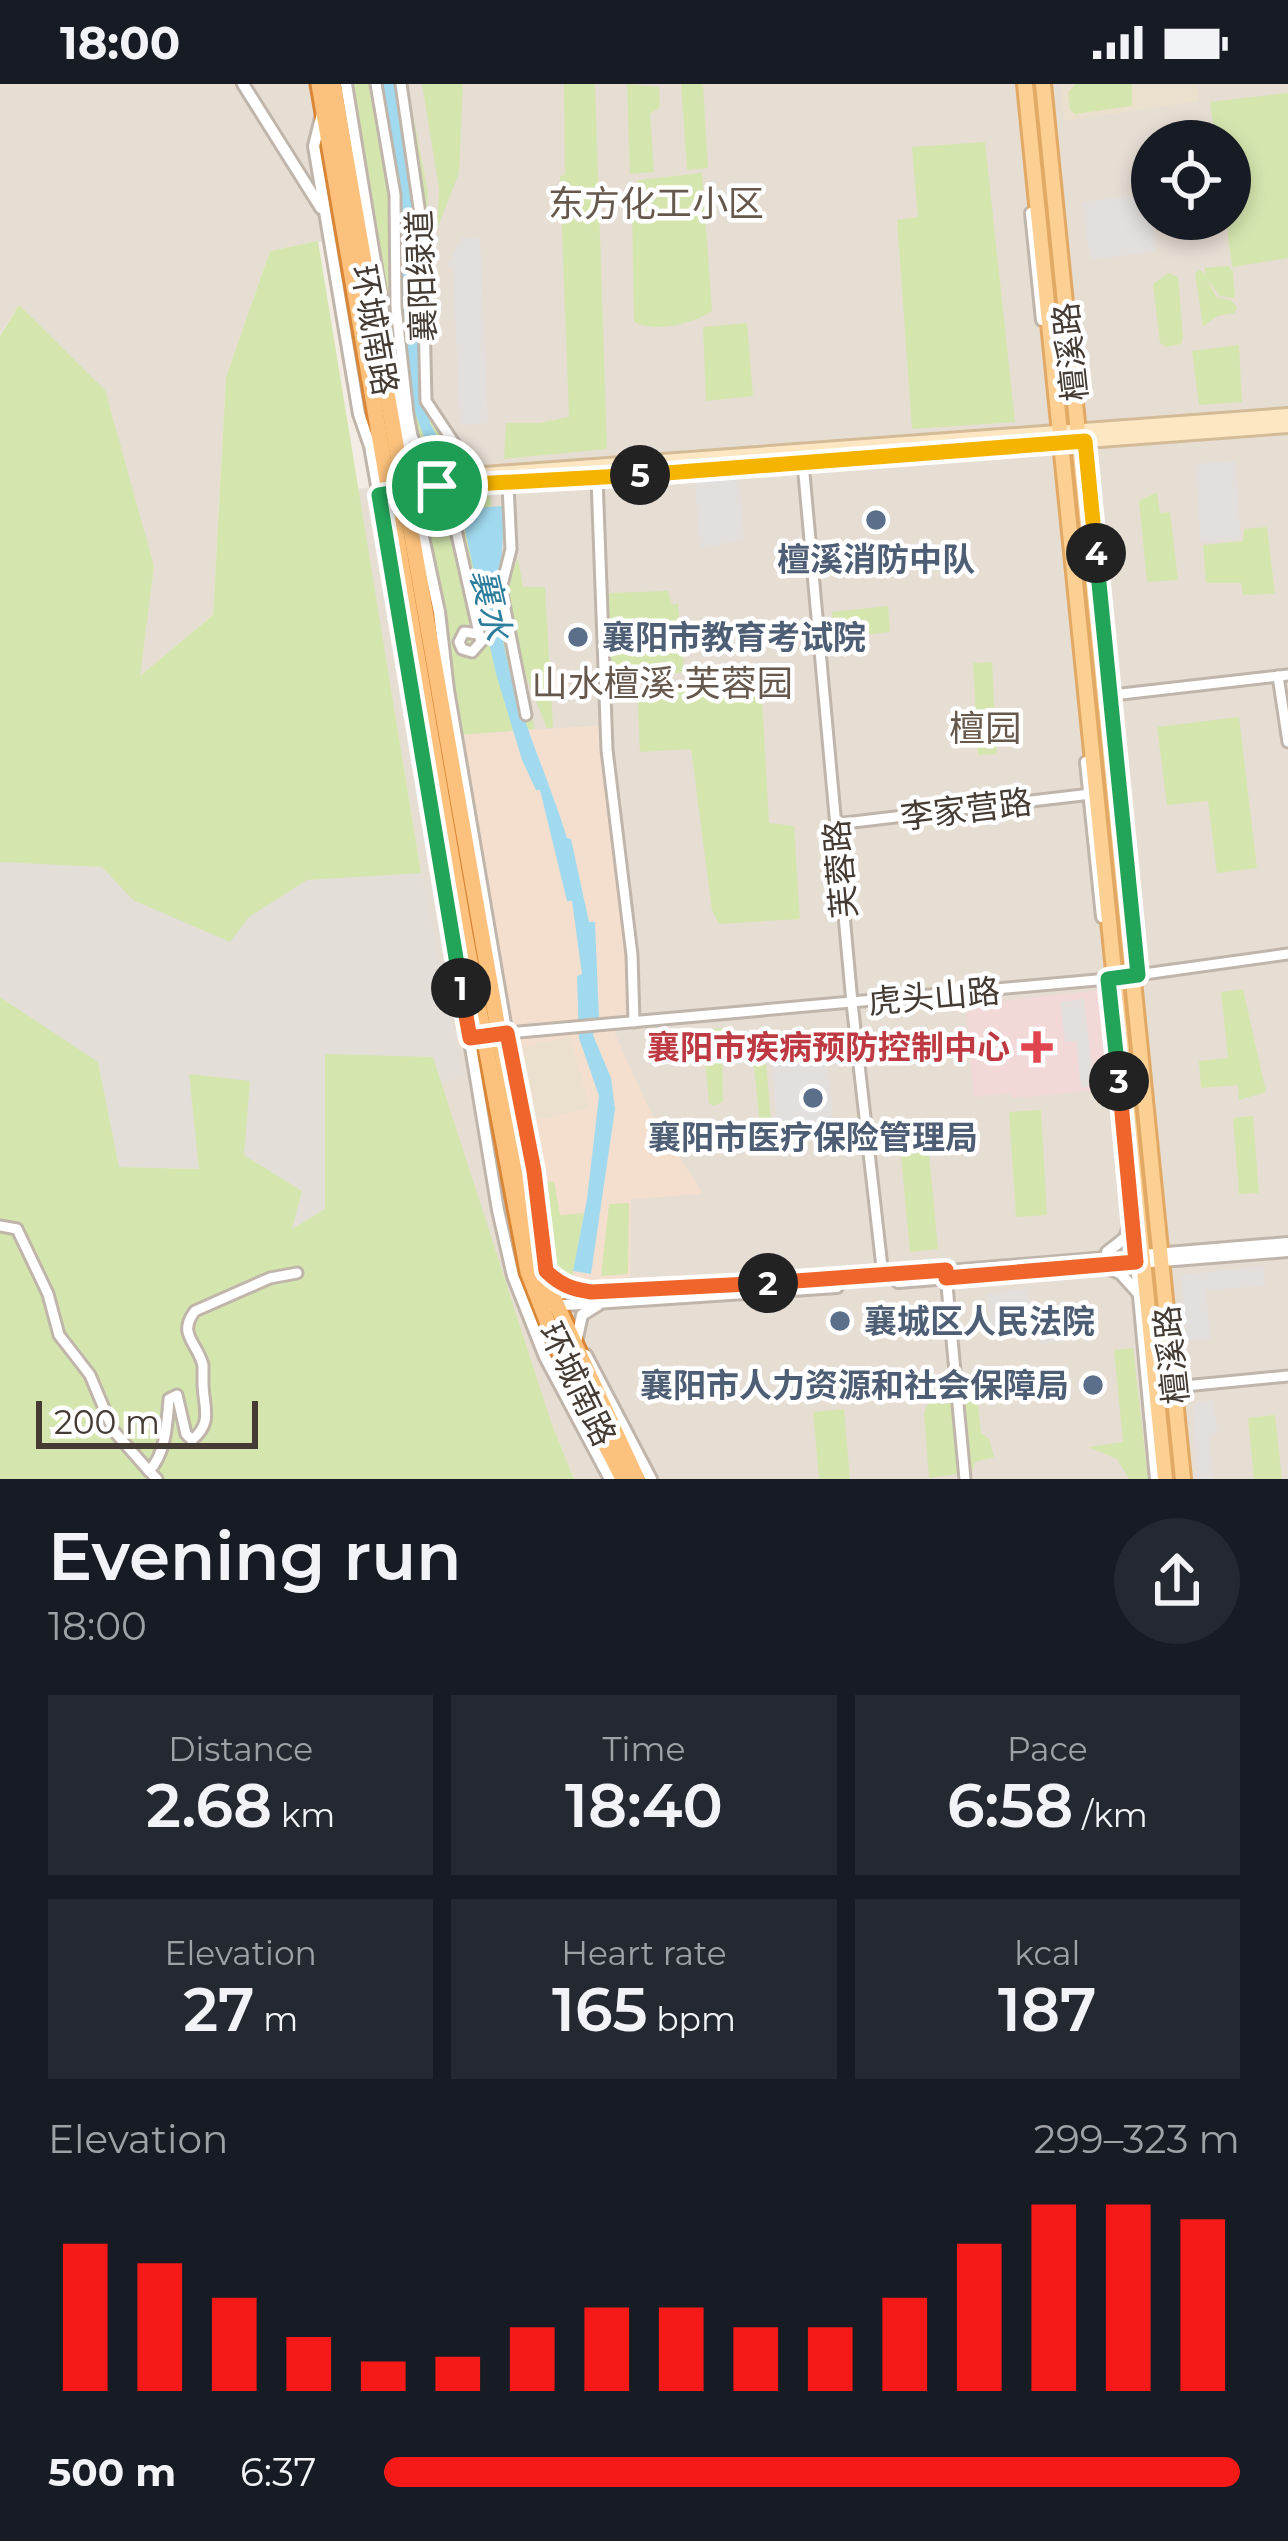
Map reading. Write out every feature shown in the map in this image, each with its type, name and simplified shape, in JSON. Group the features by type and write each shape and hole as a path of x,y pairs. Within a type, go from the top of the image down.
{"highway":[{"name":"环城南路","path":"319,84 394,483 412,510 516,1210 546,1301 623,1479"},
{"name":"环城南路","path":"333,84 394,483 489,1035 546,1301 576,1345 637,1479"}],"main road":[{"name":"檀溪路","path":"1022,84 1161,1479"},
{"name":"檀溪路","path":"1045,84 1185,1479"},
{"path":"468,480 508,484 802,463 1057,433 1081,436 1288,415"},
{"path":"1108,433 1288,426"},
{"path":"394,483 436,484 1033,439"},
{"path":"394,483 436,484"},
{"path":"412,510 436,484"}],"street":[{"path":"243,84 325,214 344,228"},
{"path":"346,84 394,483"},
{"name":"襄阳绿道","path":"376,84 395,195 396,308 412,436 458,536 479,640"},
{"name":"襄阳绿道","path":"401,84 422,228 426,401 468,480"},
{"path":"1045,84 1087,459 1107,696 1283,676 1288,742"},
{"path":"323,109 314,146 359,414 370,446 394,483"},
{"path":"1082,412 1108,433 1087,459"},
{"path":"1057,433 1093,794"},
{"path":"1033,439 1058,465"},
{"name":"芙蓉路","path":"802,463 883,1276"},
{"path":"597,478 608,750 632,955 634,1022"},
{"path":"508,484 511,549 502,589 526,715"},
{"name":"李家营路","path":"836,824 1093,794"},
{"name":"虎头山路","path":"489,1035 1112,979 1288,954"},
{"path":"1112,979 1139,1296 1161,1479"},
{"path":"489,1035 534,1171 546,1271"},
{"path":"489,1035 478,1082 480,1120 513,1276 545,1357 610,1479"},
{"path":"1097,1261 1125,1238 1132,1218"},
{"path":"0,1226 17,1229 48,1294 59,1335 90,1375 113,1430 153,1475 170,1399 177,1395 185,1434 192,1440 208,1418 203,1366 186,1336 195,1311 270,1278 297,1273"},
{"path":"546,1301 604,1302 1288,1247"},
{"path":"535,1249 546,1271 568,1288 591,1292"},
{"path":"1097,1261 1120,1273 1139,1296"},
{"path":"546,1301 591,1292 946,1274"},
{"path":"946,1274 965,1479"},
{"path":"604,1302 582,1315 576,1345 651,1479"},
{"path":"1176,1386 1288,1376"}],"shaded area":[{"path":"0,84 1288,84 1288,1479 574,1479 550,1420 325,1209 0,997 0,862 421,873 358,489 403,482 426,401 427,260 318,241 270,251 226,377 213,615 138,678 154,566 18,306 0,335"},
{"path":"1061,84 1198,84 1199,101 1064,121"},
{"path":"1131,196 1131,240 1156,240 1157,251 1090,260 1082,202"},
{"path":"480,237 488,423 460,425 453,267 446,267 462,238"},
{"path":"1235,461 1241,539 1201,542 1195,464"},
{"path":"738,467 744,539 700,549 694,471"},
{"path":"607,725 632,955 634,1022 616,1024 615,1034 650,1111 703,1194 631,1199 630,1277 584,1283 563,1278 554,1265 456,735"},
{"path":"0,862 102,867 133,900 249,917 307,880 421,873 464,1076 440,1083 433,1057 325,1055 325,1209 291,1231 244,1155 249,1081 200,1169 118,1167 98,1063 0,997"},
{"name":"襄阳市疾病预防控制中心","path":"1100,990 1110,1089 974,1097 966,1005"},
{"path":"1084,999 1094,1086 1081,1088 1076,1041 1065,1042 1060,1002"},
{"path":"825,1035 834,1135 778,1140 769,1040"},
{"path":"570,1036 590,1108 536,1120 523,1047"},
{"path":"1263,1266 1265,1286 1206,1290 1210,1339 1187,1341 1181,1275"},
{"path":"1028,1288 1031,1311 1060,1307 1065,1340 1040,1344 1037,1326 991,1333 986,1294"},
{"path":"1214,1400 1217,1431 1209,1441 1214,1479 1197,1479 1193,1407"}],"green space":[{"path":"333,84 407,84 428,192 426,401 491,499 497,591 535,729 445,736"},
{"path":"422,84 463,84 459,173 437,229 439,189"},
{"path":"564,84 595,84 607,449 504,459 506,423 569,417 560,176 565,175"},
{"path":"627,84 659,87 660,107 650,114 654,172 630,174"},
{"path":"681,84 703,84 708,168 687,170"},
{"path":"1075,84 1132,84 1132,106 1075,114 1068,93"},
{"path":"1288,93 1288,258 1232,267 1229,240 1251,240 1251,120 1212,120 1210,102"},
{"path":"985,142 1015,422 912,429 897,220 918,217 912,147"},
{"path":"702,173 712,311 674,326 634,322 632,207 638,180"},
{"path":"318,241 421,873 307,880 249,917 230,942 133,900 102,867 0,862 0,336 19,305 105,390 154,566 140,676 213,615 226,377 270,251"},
{"path":"1228,266 1233,271 1235,298 1220,296 1206,278 1217,298 1231,300 1237,307 1235,313 1217,316 1203,327 1195,273 1200,270 1206,275 1204,268"},
{"path":"1168,273 1178,277 1183,339 1181,344 1166,347 1160,343 1153,284"},
{"path":"747,323 753,396 706,401 703,327"},
{"path":"1239,345 1242,402 1199,405 1192,351"},
{"path":"1157,492 1160,513 1170,512 1178,580 1147,582 1139,501"},
{"path":"1267,527 1275,594 1243,595 1241,583 1206,583 1203,545 1243,541 1244,529"},
{"path":"518,558 523,587 545,587 553,728 547,728 524,672 505,588"},
{"path":"668,591 672,605 678,603 684,672 609,682 608,593"},
{"path":"888,606 890,632 834,638 832,612"},
{"path":"992,662 997,754 978,755 973,663"},
{"path":"761,682 769,823 794,826 800,919 719,924 712,910 691,749 640,752 637,690"},
{"path":"1239,717 1257,868 1217,873 1208,801 1167,805 1157,727"},
{"path":"1243,989 1266,1092 1239,1100 1238,1085 1201,1088 1199,1061 1228,1058 1221,992"},
{"path":"0,997 98,1062 119,1167 199,1169 189,1074 250,1081 244,1155 302,1191 292,1229 325,1209 325,1054 433,1057 551,1422 574,1479 0,1479"},
{"path":"724,1028 751,1041 764,1040 774,1155 763,1156 753,1056 737,1040 722,1044 723,1102 714,1106 709,1103 703,1040 659,1044 651,1038 659,1033"},
{"path":"1041,1110 1047,1215 1016,1217 1009,1112"},
{"path":"1253,1116 1259,1193 1239,1194 1233,1118"},
{"path":"927,1132 938,1249 910,1252 899,1134"},
{"path":"554,1181 560,1215 584,1213 572,1278 560,1273 550,1255 538,1184"},
{"path":"629,1203 628,1274 601,1276 609,1204"},
{"path":"1133,1348 1148,1479 1129,1479 1117,1459 1088,1447 1123,1442 1114,1350"},
{"path":"977,1395 981,1433 989,1439 994,1457 975,1462 972,1472 929,1478 924,1413 929,1402"},
{"path":"844,1409 850,1479 819,1479 813,1412"},
{"path":"1275,1415 1282,1479 1254,1479 1248,1418"}],"water":[{"name":"襄水","path":"382,84 397,84 419,228 425,401 430,423 475,508 503,506 499,603 507,661 571,839 589,922 595,922 599,1018 593,1035 611,1078 615,1109 591,1274 573,1271 599,1096 579,1038 577,976 582,974 572,901 567,901 540,790 522,760 496,674 463,520 410,399 403,352 399,189"}],"place":[{"name":"檀溪消防中队","path":"876,520"},
{"name":"襄阳市教育考试院","path":"578,637"},
{"name":"襄阳市疾病预防控制中心","path":"1037,1047"},
{"name":"襄阳市医疗保险管理局","path":"813,1098"},
{"name":"襄城区人民法院","path":"840,1321"},
{"name":"襄阳市人力资源和社会保障局","path":"1093,1385"}],"district":[{"name":"东方化工小区","path":"656,203"},
{"name":"山水檀溪·芙蓉园","path":"662,683"},
{"name":"檀园","path":"985,728"}],"route":[{"path":"1085,441 1138,975 1108,979 1136,1262 946,1278 946,1270 591,1292 568,1288 546,1271 525,1116 507,1033 470,1038 379,495 437,486 1085,441"}]}
